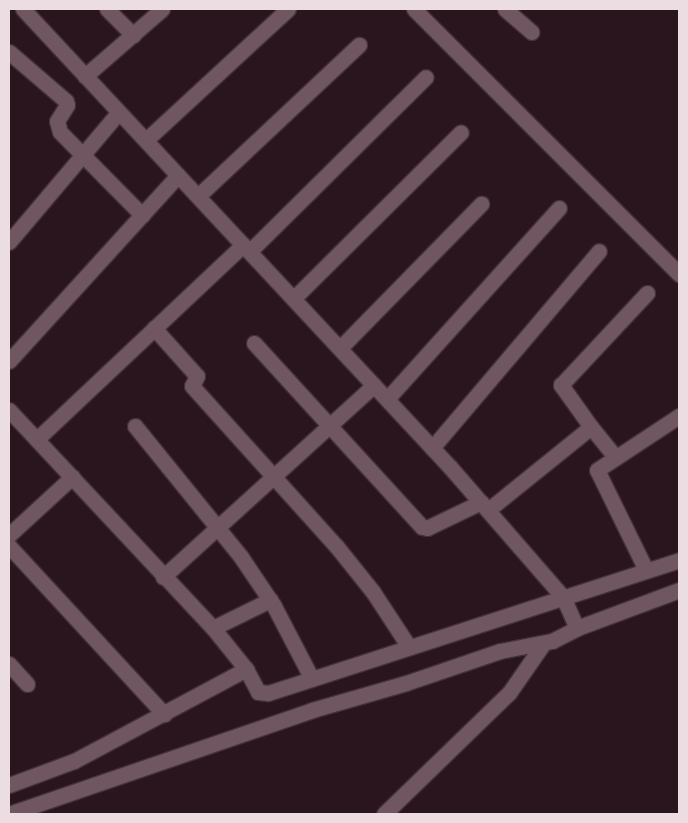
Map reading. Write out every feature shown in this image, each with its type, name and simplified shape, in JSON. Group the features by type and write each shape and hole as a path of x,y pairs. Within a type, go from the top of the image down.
{"street":[{"path":"23,9 432,448 565,600 575,624"},
{"path":"107,9 133,35"},
{"path":"86,76 162,9"},
{"path":"146,140 288,9"},
{"path":"414,9 679,274"},
{"path":"505,9 531,32"},
{"path":"198,196 359,45"},
{"path":"9,52 66,103 57,124 82,157 142,215"},
{"path":"37,439 154,328 246,248 426,77"},
{"path":"9,242 119,112"},
{"path":"294,298 461,132"},
{"path":"9,361 178,175"},
{"path":"340,348 480,204"},
{"path":"387,399 559,208"},
{"path":"432,448 599,252"},
{"path":"615,457 561,385 647,293"},
{"path":"154,328 197,376 192,386 364,580 409,647"},
{"path":"254,343 422,526 427,528 484,506 591,426"},
{"path":"163,577 374,385"},
{"path":"9,410 212,628 246,669 260,694 565,600 679,560"},
{"path":"646,570 598,477 599,467 679,416"},
{"path":"135,426 218,528 270,600 312,679"},
{"path":"9,535 72,477"},
{"path":"9,546 164,714"},
{"path":"9,814 312,710 420,679 500,651 543,644 575,624 679,590"},
{"path":"212,628 270,600"},
{"path":"384,814 510,692 543,644"},
{"path":"9,664 27,684"},
{"path":"9,785 74,761 246,669"}]}
